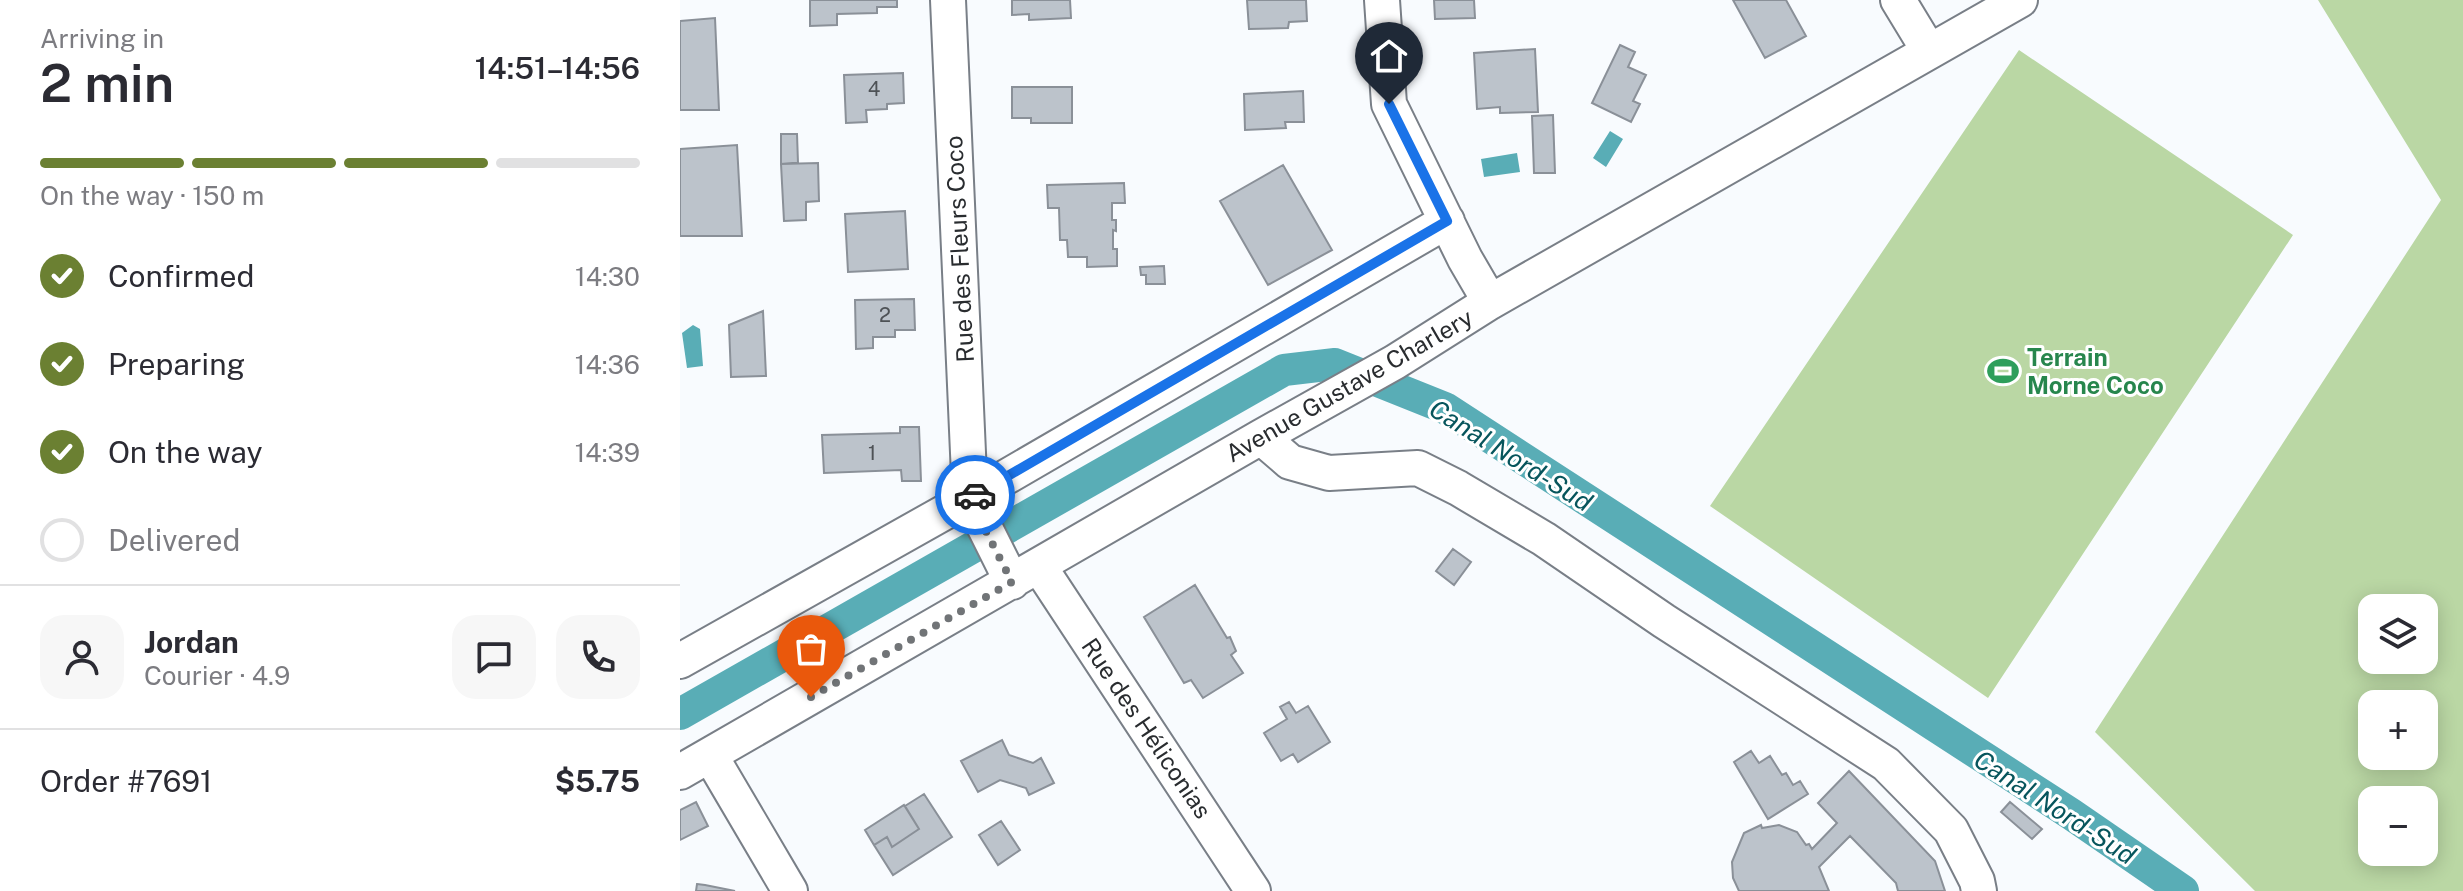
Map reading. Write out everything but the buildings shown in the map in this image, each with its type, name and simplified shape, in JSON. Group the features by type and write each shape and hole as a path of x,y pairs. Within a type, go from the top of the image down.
{"street":[{"name":"Rue des Fleurs Coco","path":"948,0 973,504"},
{"path":"1382,0 1389,104 1479,282"},
{"path":"1898,0 1929,51"},
{"name":"Avenue Gustave Charlery","path":"680,772 1019,573 1395,362 1479,282 1929,51 2020,0"},
{"path":"680,661 973,504 1447,221"},
{"path":"1261,437 1290,462 1329,473 1418,468 1544,539 1725,661 1886,764 1951,830 1979,891"},
{"name":"Rue des Héliconias","path":"973,504 1019,573 1253,891"},
{"path":"710,755 790,891"}],"green space":[{"path":"2318,0 2463,0 2463,891 2255,891 2095,732 2441,200"},
{"name":"Terrain Morne Coco","path":"2019,50 2293,235 1988,698 1710,506"}],"water":[{"path":"1610,131 1623,139 1606,167 1593,158"},
{"path":"1517,153 1520,172 1484,177 1481,159"},
{"path":"693,325 700,329 703,366 687,368 682,333"}],"waterway":[{"name":"Canal Nord-Sud","path":"680,714 1284,370 1335,364 1445,408 2071,814 2183,891"}],"way so far":[{"path":"811,697 1012,582 975,510 970,498 975,495"}],"place":[{"name":"Terrain Morne Coco","path":"2003,371"}],"route":[{"path":"975,495 1447,221 1389,104"}]}
